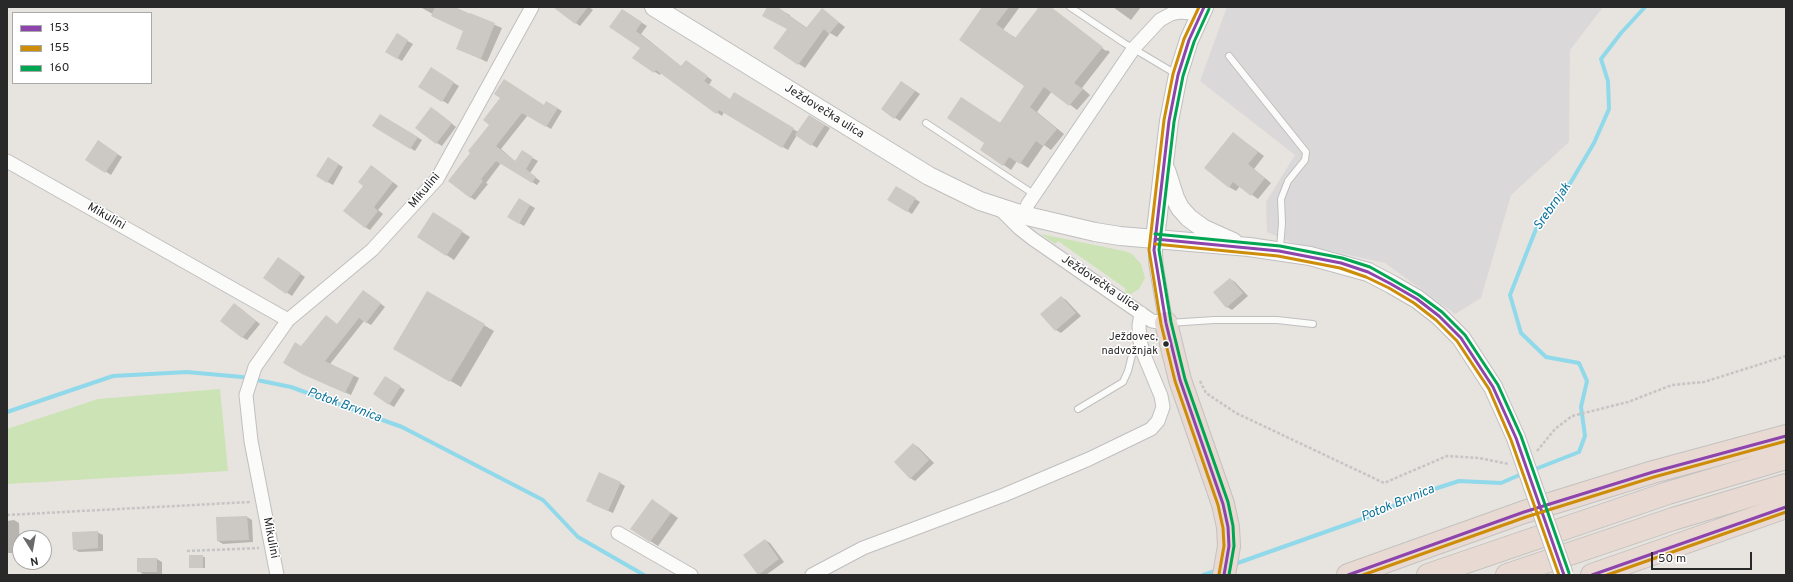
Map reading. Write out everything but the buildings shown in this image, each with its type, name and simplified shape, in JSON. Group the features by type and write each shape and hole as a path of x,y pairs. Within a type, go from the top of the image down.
{"highway":[{"path":"1166,324 1180,380 1223,504 1228,527 1229,546 1224,575"},
{"path":"1348,575 1524,512 1653,472 1786,436"},
{"path":"1428,575 1668,492 1786,458"},
{"path":"1507,575 1673,519 1786,485"},
{"path":"1592,575 1786,507"}],"main road":[{"name":"Ježdovečka ulica","path":"654,7 929,176 964,194 1000,208 1095,232 1155,240 1249,247 1316,257 1368,272 1417,299 1439,316 1461,338 1493,387 1516,438 1564,575"},
{"path":"1155,240 1169,121 1178,75 1189,40 1202,10"},
{"path":"1164,164 1175,198 1180,208 1189,218 1221,237 1249,247"}],"street":[{"name":"Mikulini","path":"277,575 251,441 246,395 255,367 288,320 372,250 437,179 532,7"},
{"path":"1023,215 1028,204 1134,48 1168,10 1181,12 1202,10"},
{"name":"Mikulini","path":"7,161 288,320"},
{"name":"Ježdovečka ulica","path":"1000,208 1019,228 1033,239 1152,321 1166,324"},
{"path":"1155,240 1156,265 1166,324"},
{"path":"812,575 863,548 1004,495 1151,429 1158,421 1163,407 1161,396 1144,355 1140,341 1139,326 1141,313"},
{"path":"618,533 691,575"}],"lane":[{"path":"1070,7 1178,75"},
{"path":"1229,56 1306,152 1305,160 1288,181 1281,199 1282,223 1279,251"},
{"path":"926,123 1035,195"},
{"path":"1166,324 1214,320 1269,320 1313,324"},
{"path":"1078,409 1123,382 1134,350 1140,341"}],"path":[{"path":"1533,455 1555,429 1572,416 1628,402 1672,385 1704,382 1786,356"},
{"path":"1198,375 1206,393 1236,413 1384,482 1447,456 1479,458 1510,464 1516,462"},
{"name":"Mikulini","path":"7,515 262,501"},
{"path":"187,551 272,547"}],"shaded area":[{"path":"1227,7 1603,7 1570,50 1569,142 1511,195 1481,298 1455,314 1385,263 1293,243 1267,232 1266,202 1295,155 1200,81"}],"green space":[{"path":"1041,234 1124,251 1132,254 1141,264 1145,278 1139,289 1131,294 1126,293 1125,288 1058,241 1055,244"},
{"path":"220,389 228,471 7,484 7,429 98,399"}],"waterway":[{"name":"Srebrnjak","path":"1533,470 1579,452 1585,436 1581,407 1587,381 1579,363 1546,357 1521,333 1510,295 1536,229 1565,192 1594,143 1609,109 1608,81 1601,59 1621,33 1645,7"},
{"name":"Potok Brvnica","path":"7,412 113,376 187,372 242,377 291,387 402,427 543,500 578,537 644,575"},
{"name":"Potok Brvnica","path":"1232,565 1376,514 1419,494 1459,481 1501,483 1524,473"},
{"name":"Potok Brvnica","path":"1203,575 1218,570"}],"transit line":[{"name":"155","path":"1199,7 1184,39 1173,74 1164,120 1149,250 1161,324 1175,381 1218,505 1223,528 1224,546 1219,574"},
{"name":"153","path":"1204,7 1189,40 1178,75 1169,121 1154,250 1166,323 1180,380 1223,504 1228,527 1229,546 1224,575"},
{"name":"160","path":"1209,9 1194,42 1183,76 1174,122 1159,250 1171,322 1185,379 1228,502 1233,526 1234,546 1229,575"},
{"name":"160","path":"1155,234 1280,246 1342,258 1370,267 1419,295 1442,312 1465,335 1498,385 1521,436 1569,573"},
{"name":"153","path":"1155,239 1279,251 1341,263 1368,272 1391,284 1417,299 1439,316 1461,338 1493,387 1516,438 1564,575"},
{"name":"155","path":"1155,244 1278,256 1340,268 1366,277 1389,288 1414,303 1436,320 1457,341 1489,389 1511,440 1559,575"},
{"name":"153","path":"1348,575 1524,512 1653,472 1786,436"},
{"name":"155","path":"1363,575 1526,517 1654,477 1786,441"},
{"name":"153","path":"1592,575 1786,507"},
{"name":"155","path":"1607,575 1786,512"}],"place":[{"name":"Ježdovec, nadvožnjak","path":"1166,344"}]}
